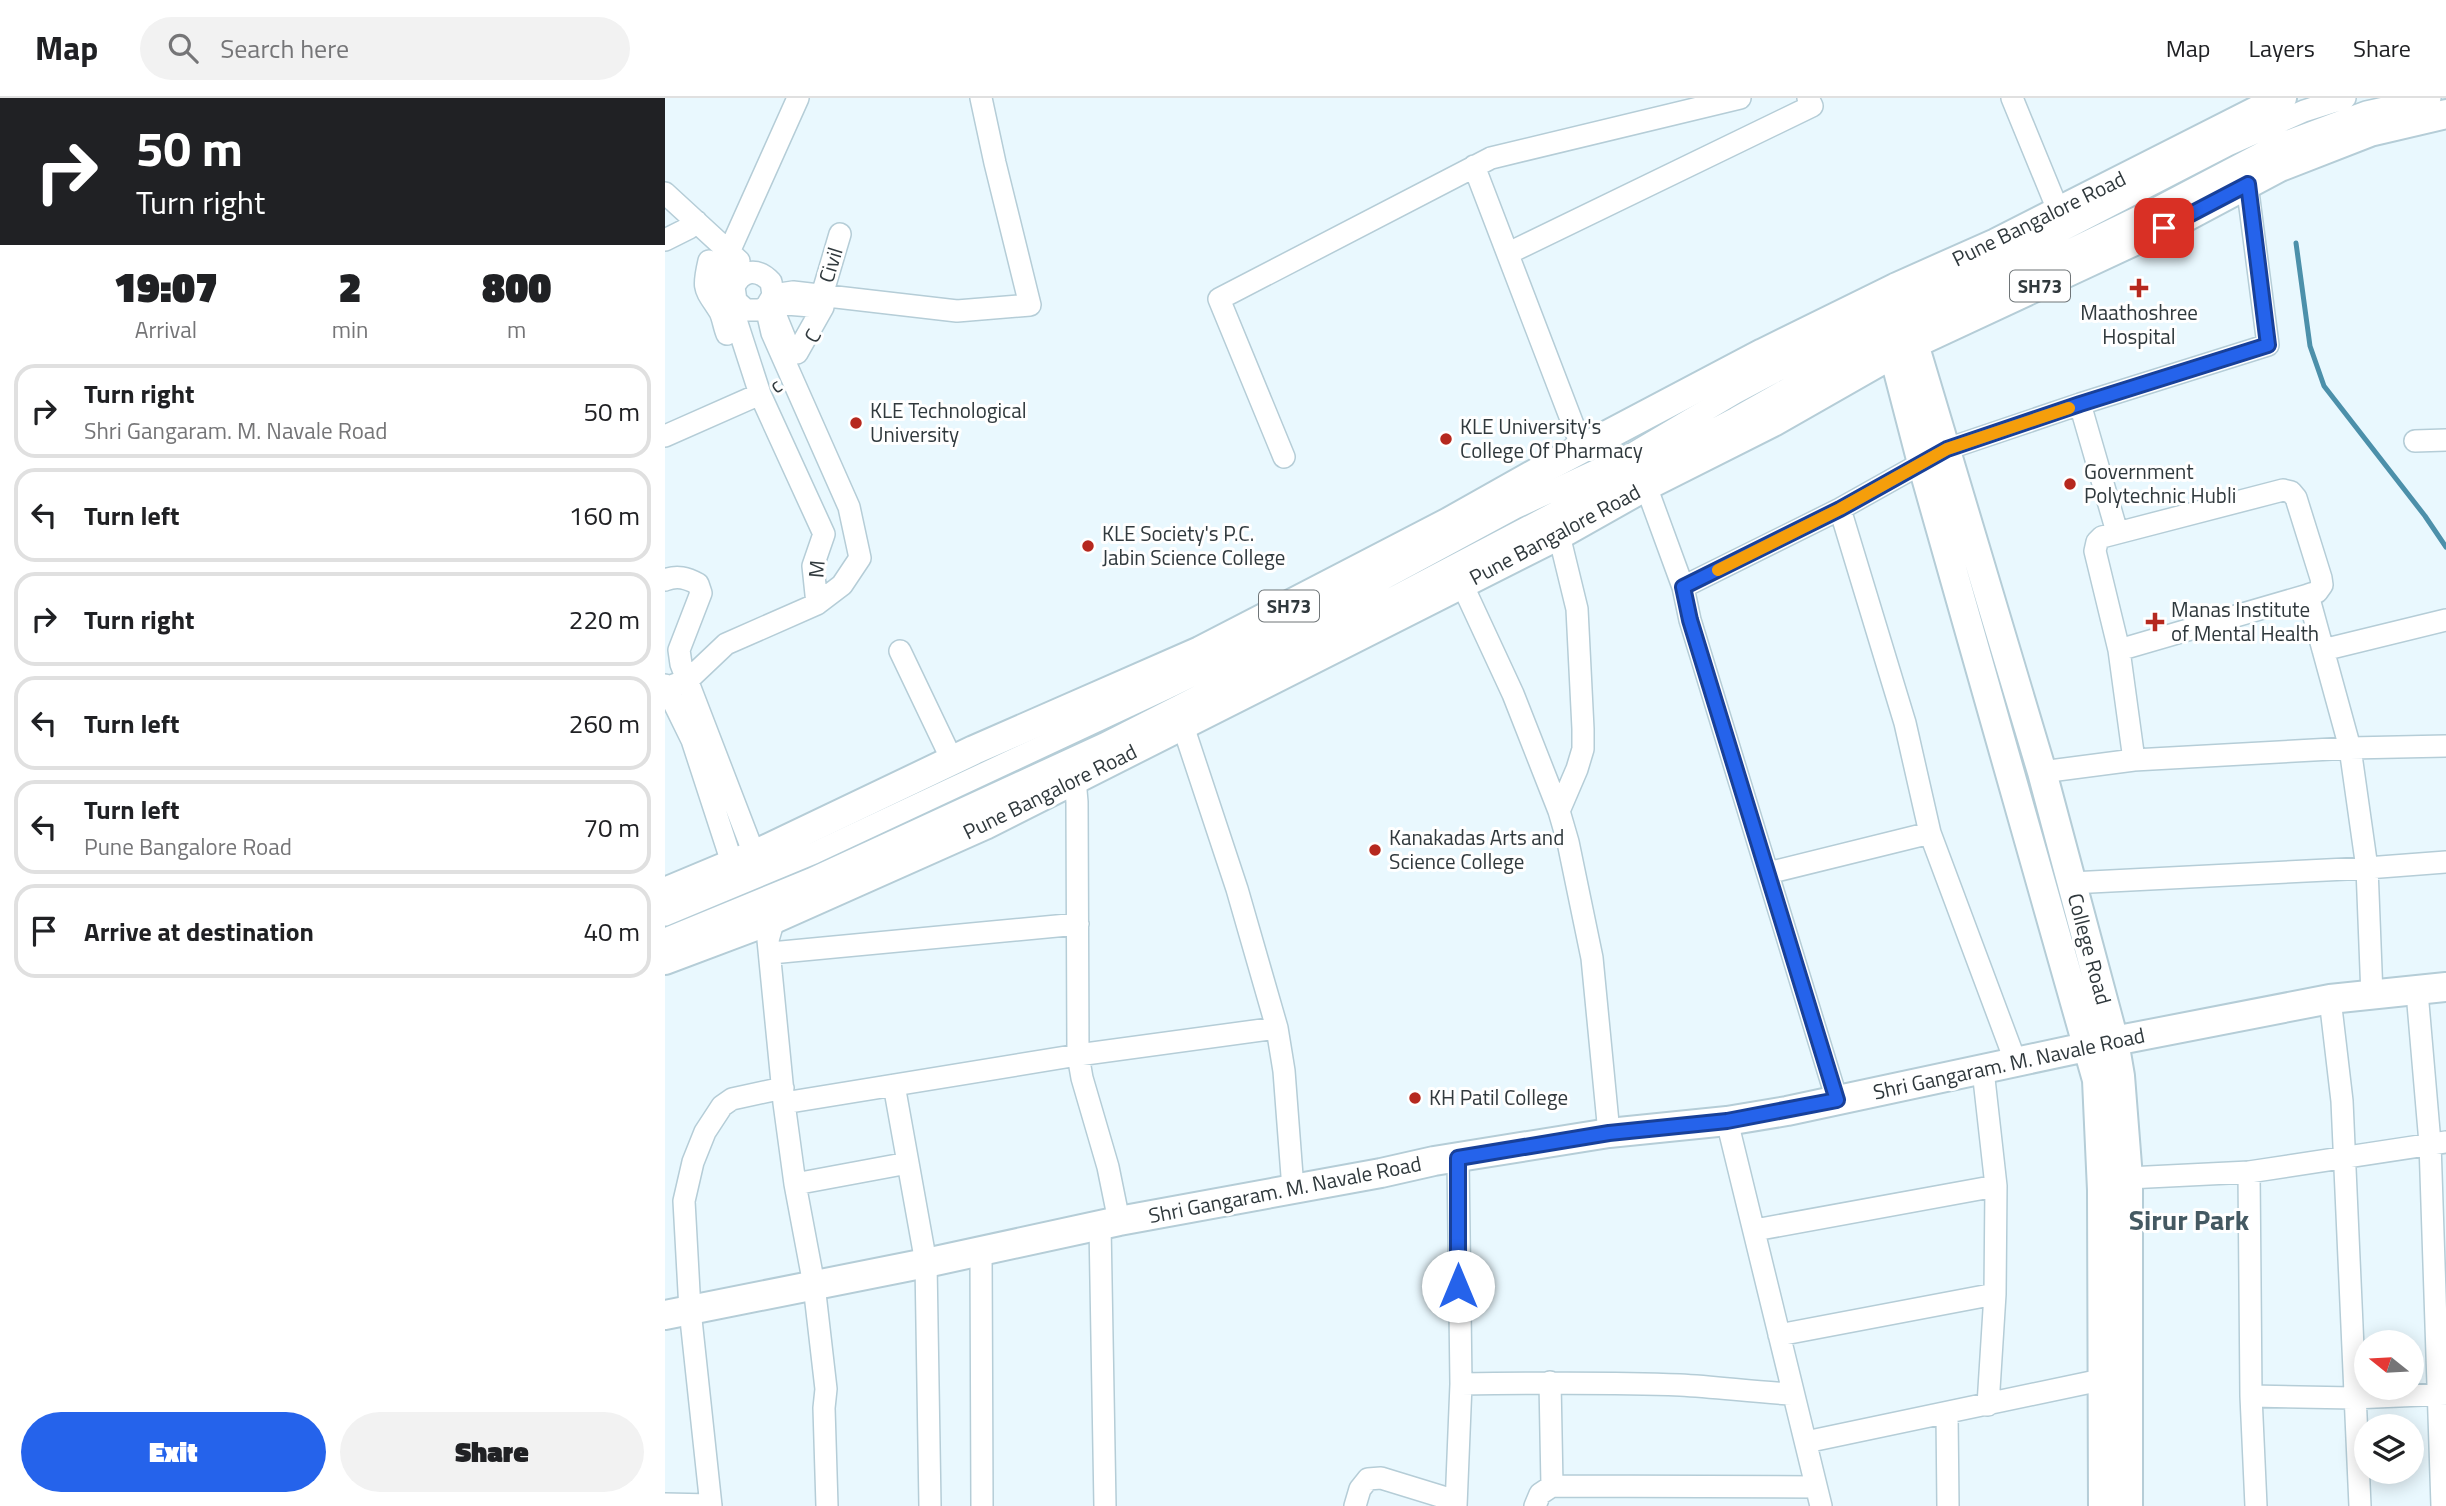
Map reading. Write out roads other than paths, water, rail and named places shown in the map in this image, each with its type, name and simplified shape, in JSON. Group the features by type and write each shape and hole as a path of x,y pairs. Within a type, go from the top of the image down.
{"main road":[{"name":"Pune Bangalore Road","path":"665,960 763,924 985,825 1559,535 1646,486 1741,439 1996,243 2282,98"},
{"name":"Pune Bangalore Road","path":"665,892 747,869 952,760 1200,651 1449,522 1582,448 1763,353 1896,321 2188,216 2280,167 2335,144 2370,132 2446,114"},
{"name":"College Road","path":"1896,321 1947,449 2042,772 2071,883 2101,1044 2097,1080 2102,1190 2115,1377 2128,1506"},
{"path":"1896,321 1922,463 2101,1044"},
{"name":"Shri Gangaram. M. Navale Road","path":"678,1312 1110,1223 1458,1158 1609,1133 1727,1121 2330,999 2446,987"},
{"name":"College Road","path":"2101,1044 2120,1076 2127,1178 2115,1377 2103,1506"}],"street":[{"path":"754,397 723,280 729,252 798,98"},
{"path":"751,272 741,276 734,287 736,301 746,310 760,310 769,301 793,292 957,311 1030,305 981,98"},
{"path":"1284,457 1219,299 1491,158 1740,98"},
{"path":"1513,251 1812,106 1808,98"},
{"path":"2011,98 2058,211"},
{"path":"763,924 1043,774 1293,650 1639,470 1821,370 1896,321 2034,245 2239,140 2304,111 2345,98"},
{"path":"665,915 747,869 1071,733 1309,619 1515,508 1632,454 1735,393 2157,208 2275,146 2366,113 2431,98"},
{"path":"1474,166 1582,448"},
{"path":"1683,587 1840,509 1947,449 2268,345 2248,184"},
{"path":"665,193 751,272 764,275 771,282 769,301 772,333 849,507 860,558 842,585 816,595 726,644 688,680 668,692 692,740 747,869"},
{"path":"665,240 689,228 696,221"},
{"name":"Civil","path":"828,296 840,234"},
{"path":"709,261 705,285 707,294 720,313 754,397 819,535"},
{"name":"C","path":"791,376 828,296"},
{"name":"c","path":"665,436 754,397 791,376"},
{"path":"2080,404 2117,533"},
{"path":"2415,441 2446,440"},
{"path":"1646,486 1683,587 1694,634 1837,1100"},
{"path":"2119,650 2317,592 2322,585 2321,578 2296,498 2291,492 2283,490 2102,537 2097,542 2095,551 2119,650 2134,760"},
{"path":"796,597 804,592 802,556 819,535 849,507"},
{"path":"1840,509 1905,723 1930,833 2016,1063"},
{"name":"M","path":"816,595 813,566 819,535"},
{"path":"1559,535 1577,609 1583,729 1580,759 1559,811"},
{"path":"665,580 672,577 687,578 698,584 701,593 680,650 681,664 717,756 763,924 795,1184 814,1285 826,1390 824,1408 827,1506"},
{"path":"1462,584 1513,694 1559,811 1593,958 1609,1133"},
{"path":"2308,595 2350,748 2367,869 2372,996"},
{"path":"2323,650 2446,620"},
{"path":"900,651 952,760"},
{"path":"1183,726 1237,889 1277,1028 1284,1071 1293,1189"},
{"path":"692,740 717,756"},
{"path":"2042,772 2134,760 2350,748 2446,746"},
{"path":"1075,779 1078,1055 1088,1101 1108,1167 1110,1223 1107,1506"},
{"path":"1768,873 1930,833"},
{"path":"2071,883 2367,869 2446,862"},
{"path":"665,939 763,924 1078,924"},
{"path":"2417,992 2438,1142 2442,1506"},
{"path":"2330,999 2342,1101 2353,1398 2360,1506"},
{"path":"665,1504 711,1506 678,1312 684,1201 693,1162 705,1132 722,1106 732,1098 894,1085 1078,1055 1277,1028"},
{"path":"1983,1070 1996,1186 1995,1294 1988,1405"},
{"path":"894,1085 926,1263 930,1506"},
{"path":"1535,1506 1540,1494 1552,1486 1737,1497 1818,1496 1727,1121"},
{"path":"2127,1178 2249,1172 2438,1142"},
{"path":"1355,1506 1360,1489 1368,1479 1381,1478 1456,1504 1461,1384 1458,1158"},
{"path":"795,1184 908,1163"},
{"path":"2249,1172 2251,1396 2256,1506"},
{"path":"1755,1230 1996,1186"},
{"path":"981,1251 982,1506"},
{"path":"1779,1335 1995,1294"},
{"path":"1805,1442 2115,1377"},
{"path":"1461,1384 1550,1382 1684,1385 1792,1394"},
{"path":"1550,1382 1552,1486"},
{"path":"2251,1396 2353,1398 2442,1393"},
{"path":"1947,1414 1948,1506"}],"waterway":[{"path":"2296,243 2310,346 2324,386 2446,547"}],"place":[{"name":"Maathoshree Hospital","path":"2139,288"},
{"name":"KLE Technological University","path":"856,423"},
{"name":"KLE University's College Of Pharmacy","path":"1446,439"},
{"name":"Government Polytechnic Hubli","path":"2070,484"},
{"name":"KLE Society's P.C. Jabin Science College","path":"1088,546"},
{"name":"Manas Institute of Mental Health","path":"2155,622"},
{"name":"Kanakadas Arts and Science College","path":"1375,850"},
{"name":"KH Patil College","path":"1415,1098"}],"district":[{"name":"Sirur Park","path":"2189,1220"}]}
